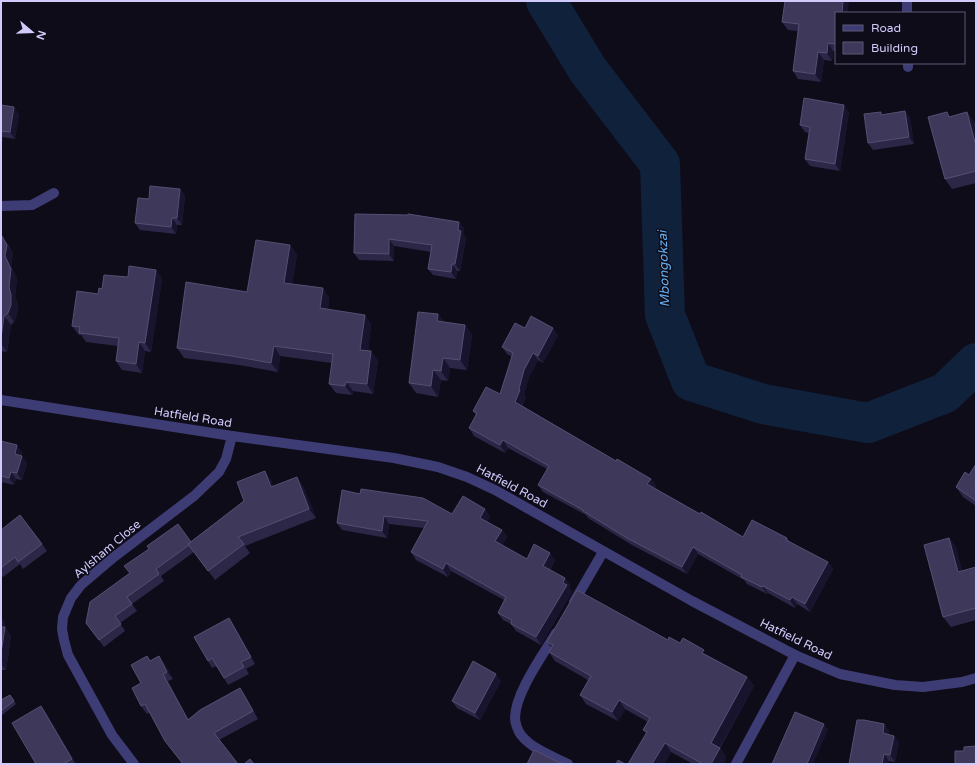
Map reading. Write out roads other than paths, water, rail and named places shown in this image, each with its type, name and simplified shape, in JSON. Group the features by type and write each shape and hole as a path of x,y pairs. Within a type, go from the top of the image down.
{"street":[{"path":"907,1 907,12"},
{"path":"1,206 32,205 54,192"},
{"name":"Hatfield Road","path":"1,400 232,436 387,457 438,467 467,477 495,490 692,601 795,655 840,674 895,685 923,687 962,682 976,678"},
{"name":"Aylsham Close","path":"134,764 112,735 68,655 62,629 63,617 72,598 82,585 114,558 194,496 219,472 226,459 232,436"},
{"path":"568,612 603,552"},
{"path":"560,625 521,694 516,709 515,720 521,735 528,741 539,750 568,764"},
{"path":"736,764 795,655"}],"waterway":[{"name":"Mbongokzai","path":"546,1 588,70 660,164 665,315 691,381 763,404 868,423 945,393 976,363"}]}
